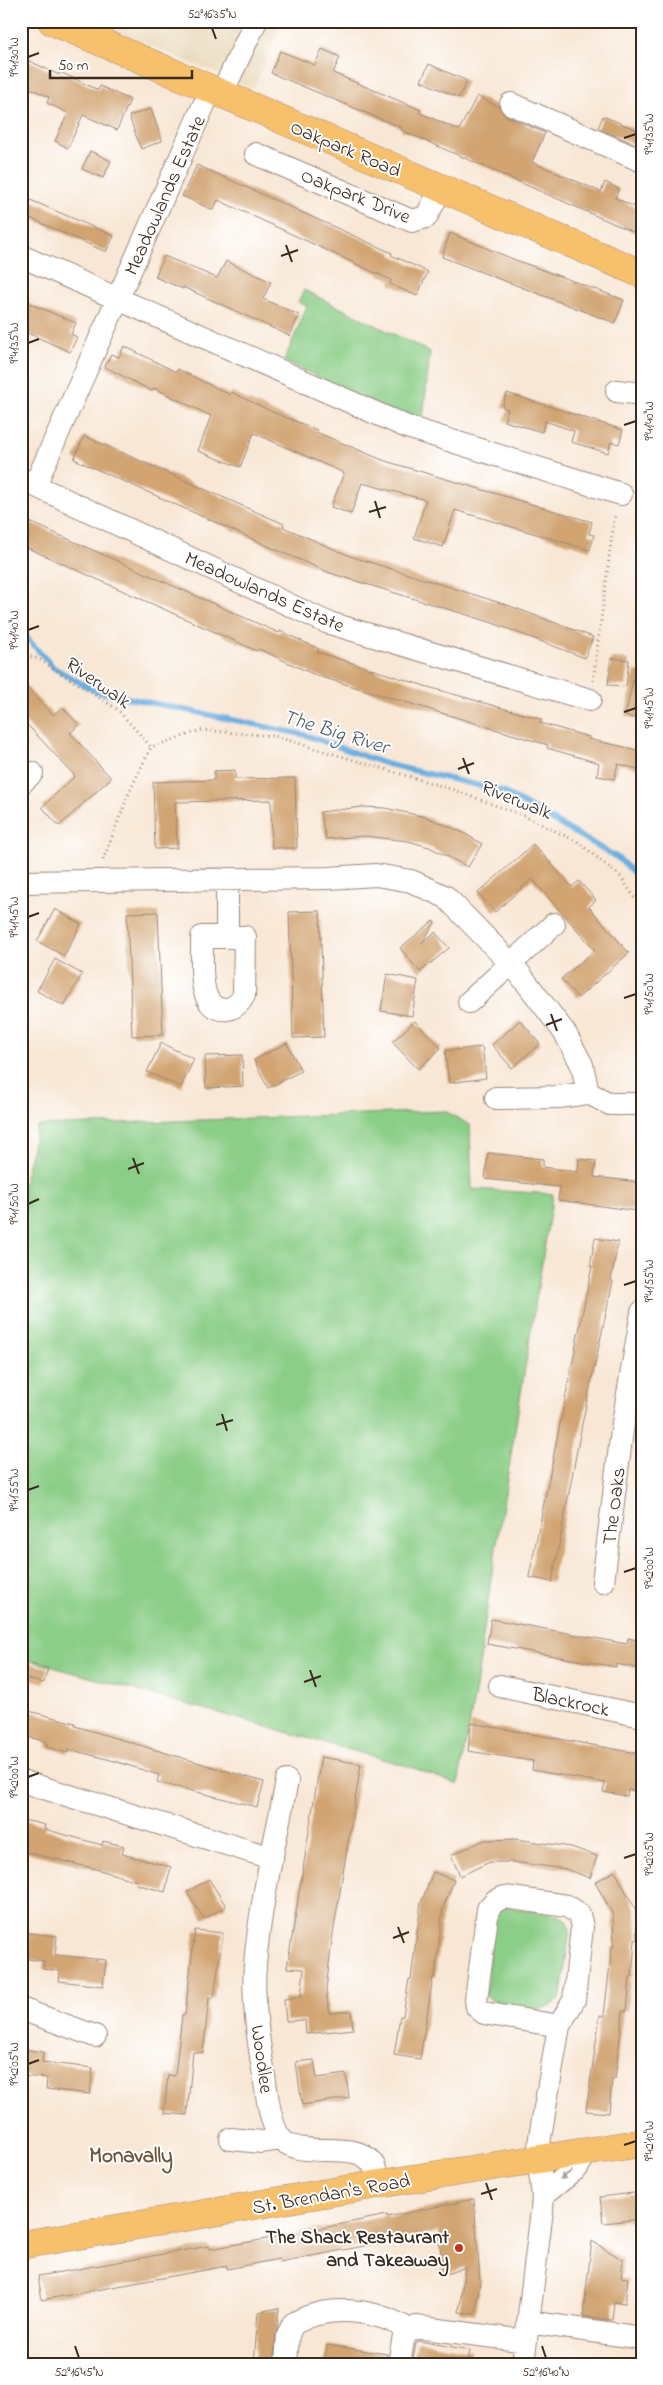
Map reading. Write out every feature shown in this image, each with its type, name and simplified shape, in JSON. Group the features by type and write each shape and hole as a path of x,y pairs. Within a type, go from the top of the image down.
{"main road":[{"name":"Oakpark Road","path":"52,21 216,93 642,274"},
{"name":"St. Brendan's Road","path":"21,2245 379,2184 642,2143"}],"street":[{"name":"Meadowlands Estate","path":"256,21 216,93 118,300 28,482 326,622 590,700"},
{"path":"511,104 642,162"},
{"name":"Oakpark Drive","path":"256,154 412,221 426,217 441,188"},
{"name":"Meadowlands Estate","path":"21,256 408,427 619,494"},
{"path":"617,391 642,394"},
{"path":"21,882 329,878 376,875 411,881 446,897 511,963 565,1033 582,1065 588,1093"},
{"path":"227,879 227,936"},
{"path":"469,1002 554,924"},
{"path":"496,1098 558,1097 588,1093 610,1104 642,1104"},
{"name":"The Oaks","path":"603,1582 623,1423 642,1312"},
{"name":"Blackrock","path":"500,1686 642,1716"},
{"path":"21,1781 272,1858"},
{"name":"Woodlee","path":"281,2139 274,2123 266,2092 257,2027 255,1966 272,1858 287,1781"},
{"path":"523,2364 544,2195 538,2158 559,2026 574,2000 582,1927 578,1914 567,1906 505,1897 495,1901 488,1909 477,2007 484,2013 559,2026"},
{"path":"21,2009 95,2036"},
{"path":"231,2139 262,2142 281,2139 293,2148 358,2153 373,2165 379,2184"},
{"path":"544,2195 577,2168 586,2153"},
{"path":"286,2364 288,2335 293,2324 316,2314 367,2313 399,2323 409,2330"},
{"path":"399,2364 404,2335 416,2327 642,2338"}],"path":[{"path":"590,700 619,494"},
{"name":"Riverwalk","path":"21,654 39,659 117,709 151,746 202,730 274,736 451,789 522,815 578,842 620,877 642,909"},
{"path":"102,881 104,855 151,746"}],"shaded area":[{"path":"120,21 283,21 253,89 116,31"},
{"path":"642,353 642,382 633,379"}],"green space":[{"path":"304,290 430,352 423,419 387,409 284,361 307,306 298,302"},
{"path":"445,1111 470,1125 472,1189 553,1194 491,1579 476,1688 458,1785 411,1767 21,1658 21,1195 37,1126"},
{"path":"508,1907 560,1916 566,1920 570,1930 561,1996 555,2003 547,2007 525,2010 513,2008 493,2001 486,1996 493,1914"}],"building":[{"path":"322,49 340,57 333,73 421,110 420,113 459,130 477,96 499,107 506,116 545,133 532,162 601,192 605,182 619,189 615,198 642,210 642,236 401,130 402,128 271,73 280,51 315,65"},
{"path":"21,57 59,75 60,72 98,90 100,86 130,100 117,130 83,115 68,148 55,141 68,113 47,103 49,97 21,84"},
{"path":"429,64 467,81 459,98 421,81"},
{"path":"151,109 162,141 141,149 129,116"},
{"path":"603,116 642,132 642,147 598,128"},
{"path":"90,151 111,161 103,178 82,169"},
{"path":"197,165 392,253 391,255 428,272 417,296 390,284 391,280 218,200 213,210 182,196"},
{"path":"21,196 114,236 106,252 21,214"},
{"path":"450,233 513,259 624,300 615,323 442,257"},
{"path":"164,256 217,278 226,261 271,282 263,299 299,315 290,336 183,287 183,289 155,277"},
{"path":"21,300 76,323 71,334 77,337 70,352 21,330"},
{"path":"124,346 176,372 178,369 230,395 231,392 317,430 316,432 385,461 592,522 589,534 594,535 590,550 455,510 443,547 414,538 426,500 362,483 351,514 331,507 344,473 254,433 240,467 198,451 211,416 154,388 152,391 105,367 111,354 119,357"},
{"path":"507,393 623,430 619,444 611,442 608,453 571,442 574,431 545,421 542,432 504,421 508,409 502,407"},
{"path":"84,436 284,524 283,527 350,556 507,605 593,637 585,658 490,622 330,573 286,554 74,459"},
{"path":"21,518 279,633 280,631 319,649 317,652 428,687 541,719 540,723 589,737 588,739 642,751 642,770 618,764 614,779 597,776 599,763 547,748 548,745 315,675 259,649 257,651 21,545"},
{"path":"611,658 629,660 626,686 608,685"},
{"path":"635,671 642,672 642,720 625,716"},
{"path":"21,681 53,715 62,707 79,725 70,733 111,778 59,826 42,807 75,776 21,718"},
{"path":"235,770 235,779 295,778 297,848 272,848 271,800 175,802 177,848 155,849 153,782 214,780 214,771"},
{"path":"362,807 385,808 426,817 464,833 482,844 468,867 429,847 408,841 364,836 326,839 320,812"},
{"path":"533,844 572,887 579,881 596,900 589,907 629,953 578,998 561,979 595,950 532,879 495,912 478,893"},
{"path":"55,909 81,924 64,956 37,941"},
{"path":"320,911 324,1037 293,1038 289,912"},
{"path":"158,912 163,1035 132,1036 127,913"},
{"path":"433,921 435,922 422,943 435,932 449,948 420,972 400,948"},
{"path":"55,959 82,974 64,1006 37,991"},
{"path":"387,974 418,980 412,1016 381,1011"},
{"path":"520,1020 540,1044 512,1068 492,1045"},
{"path":"415,1021 441,1048 418,1069 392,1042"},
{"path":"161,1043 194,1059 181,1087 147,1072"},
{"path":"287,1043 301,1071 268,1088 254,1060"},
{"path":"482,1047 486,1078 449,1083 445,1051"},
{"path":"242,1055 243,1086 206,1088 205,1056"},
{"path":"488,1153 543,1159 543,1167 578,1172 579,1159 596,1161 594,1177 640,1182 637,1211 558,1200 560,1187 485,1179"},
{"path":"595,1238 618,1242 611,1280 613,1281 582,1424 552,1582 529,1577 592,1266 590,1266"},
{"path":"491,1619 627,1644 628,1638 642,1641 642,1669 616,1664 616,1667 487,1644"},
{"path":"27,1663 48,1668 44,1683 23,1678"},
{"path":"21,1709 75,1723 75,1726 264,1782 257,1807 157,1782 159,1775 111,1760 68,1749 68,1753 46,1747 47,1742 21,1735"},
{"path":"471,1723 642,1754 642,1791 628,1790 627,1796 603,1792 605,1783 532,1770 533,1761 468,1751"},
{"path":"321,1757 361,1764 332,1940 326,1989 329,2013 351,2011 353,2029 306,2034 305,2020 286,2021 284,1999 301,1997 304,1969 287,1968"},
{"path":"24,1820 45,1825 44,1829 102,1845 103,1841 124,1846 122,1854 171,1867 165,1892 136,1884 137,1881 96,1869 21,1851 21,1831"},
{"path":"515,1839 571,1847 597,1856 590,1878 566,1869 513,1862 490,1862 460,1876 451,1855 485,1840"},
{"path":"615,1871 636,1910 637,1940 635,1940 627,2011 623,2011 615,2079 612,2079 609,2113 586,2111 600,2015 604,2016 612,1946 614,1947 613,1915 595,1882"},
{"path":"433,1872 454,1880 443,1908 435,1977 433,1977 420,2059 394,2055 400,2016 403,2016 409,1979 411,1979 421,1903"},
{"path":"209,1879 226,1906 204,1919 187,1892"},
{"path":"195,1930 223,1933 214,1998 209,1998 203,2053 193,2052 187,2115 164,2113 168,2075 175,2076 182,2015 185,2015"},
{"path":"21,1932 57,1936 55,1955 106,1960 103,1986 59,1981 60,1971 43,1969 44,1961 21,1958"},
{"path":"21,2049 43,2052 42,2062 93,2068 90,2094 46,2089 47,2078 21,2076"},
{"path":"314,2060 317,2078 346,2074 349,2098 302,2105 296,2062"},
{"path":"642,2192 642,2219 603,2223 600,2197"},
{"path":"474,2199 480,2281 475,2314 459,2312 465,2267 444,2275 438,2232 280,2262 279,2259 227,2269 227,2266 42,2300 38,2276 209,2246 210,2249"},
{"path":"592,2241 623,2260 621,2277 628,2278 625,2303 614,2302 612,2320 583,2316"},
{"path":"279,2308 273,2364 254,2364 258,2312"},
{"path":"419,2341 470,2350 468,2364 412,2364 416,2343"},
{"path":"327,2345 387,2354 386,2364 324,2364"}],"waterway":[{"name":"The Big River","path":"21,627 28,639 54,668 95,691 305,735 386,764 502,791 618,858 642,881"}],"place":[{"name":"The Shack Restaurant and Takeaway","path":"459,2248"}],"district":[{"name":"Monavally","path":"131,2155"}]}
